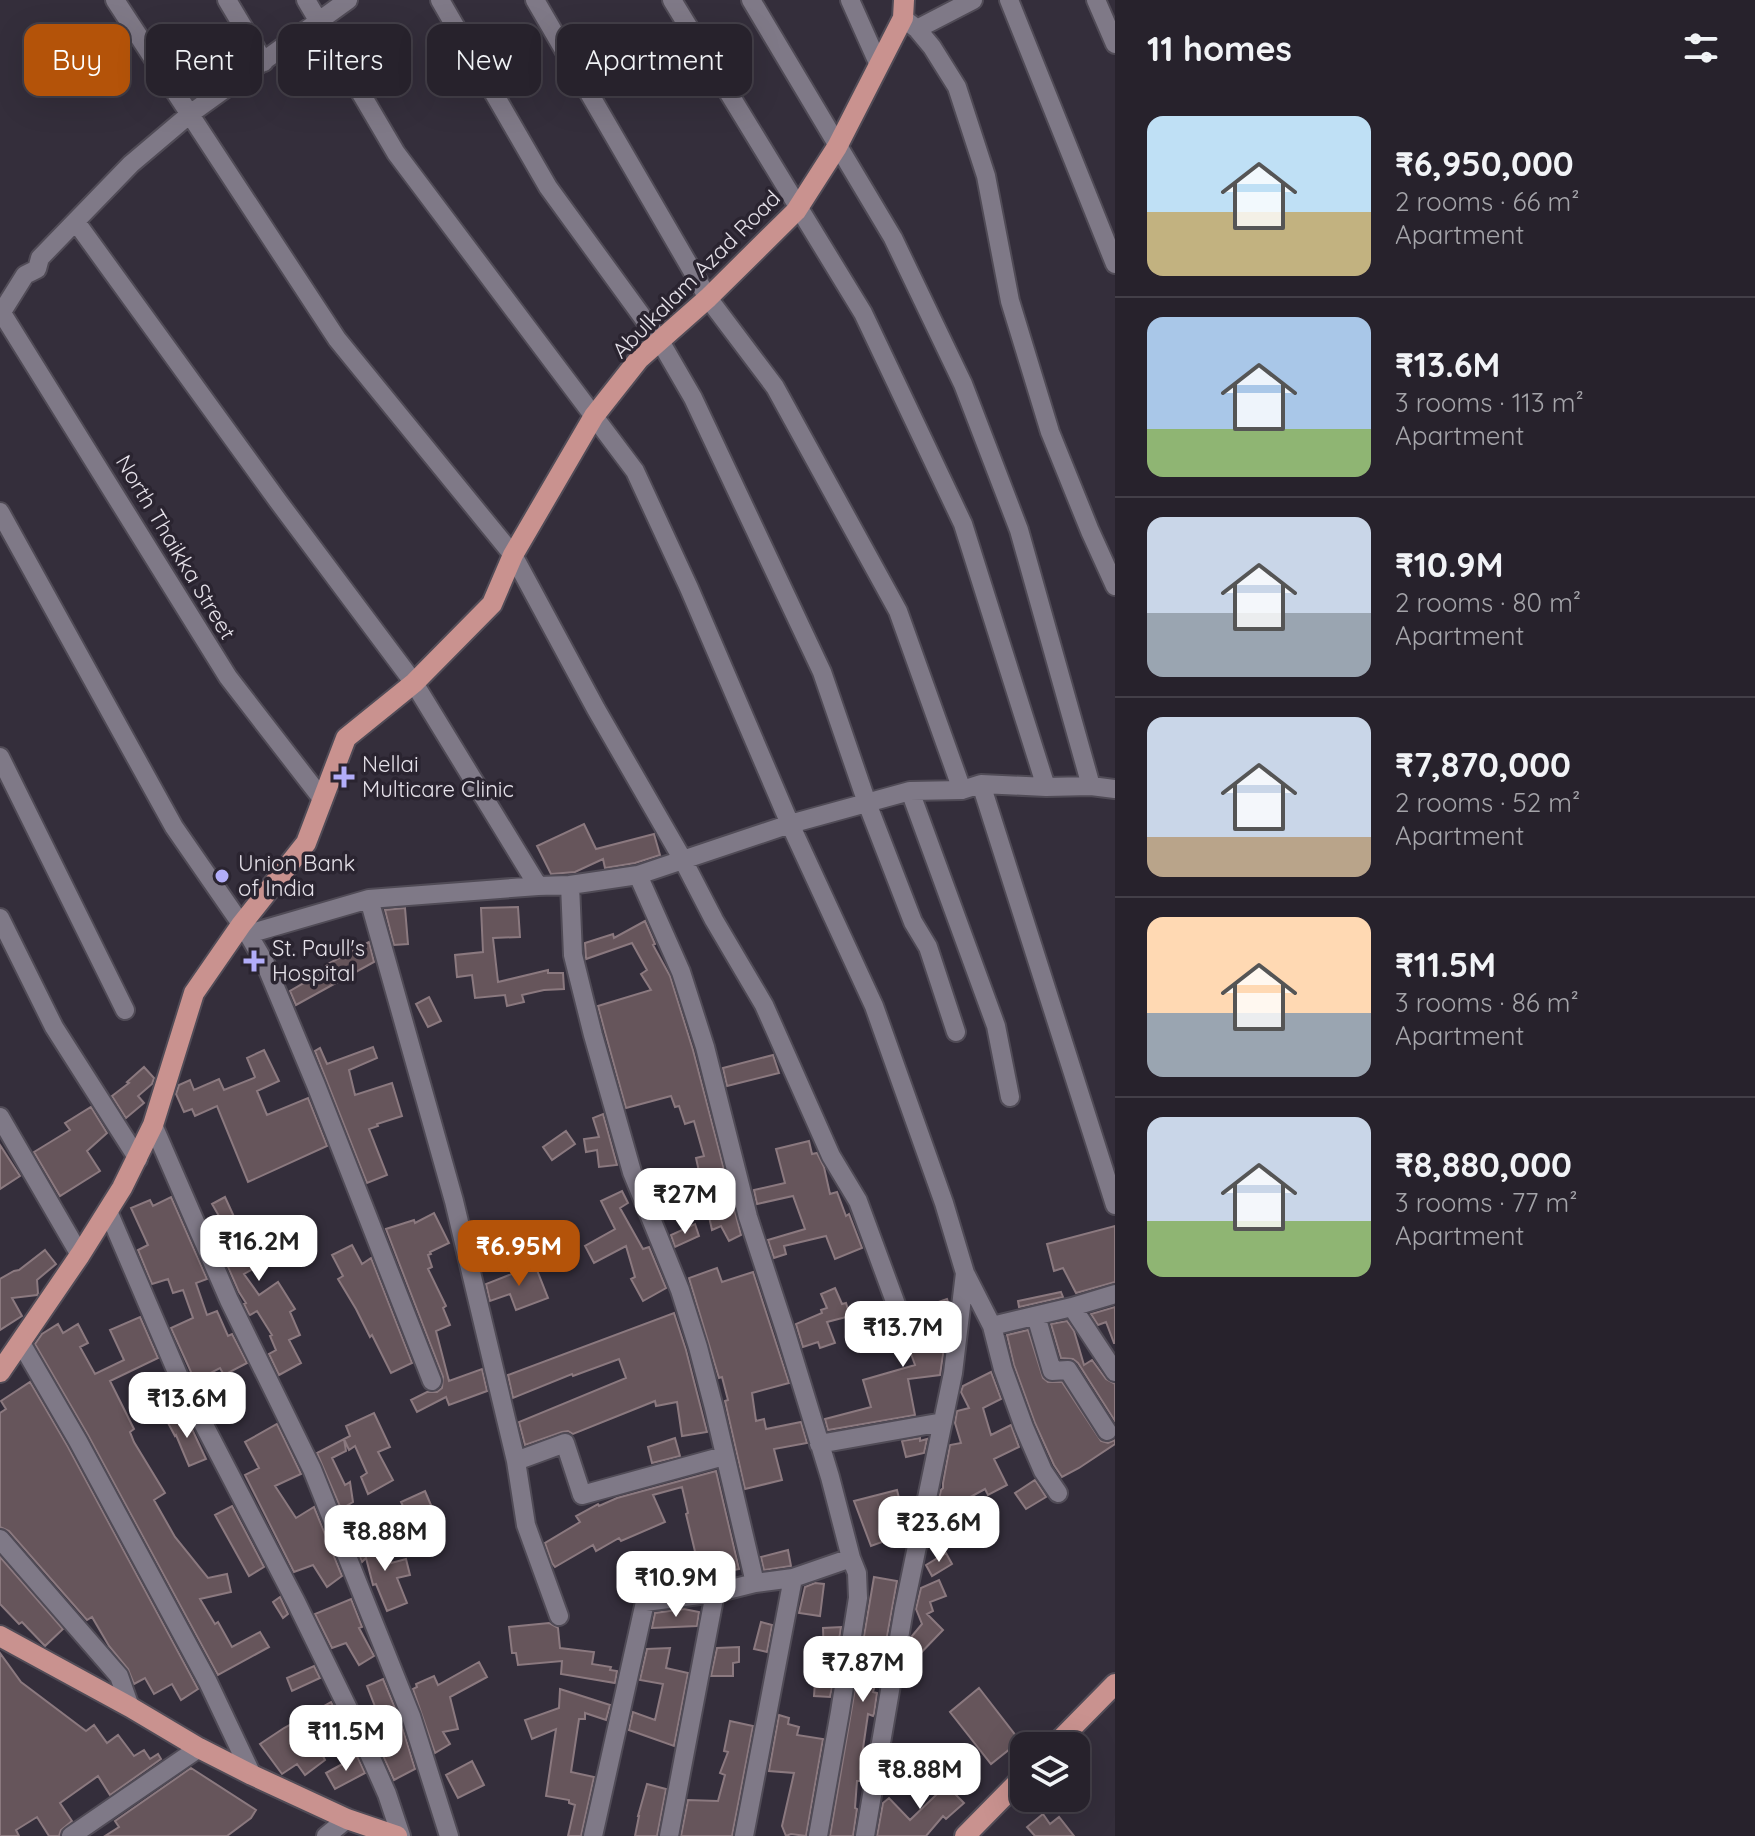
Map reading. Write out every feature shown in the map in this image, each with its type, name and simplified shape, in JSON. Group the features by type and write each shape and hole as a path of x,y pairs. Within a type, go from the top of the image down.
{"main road":[{"name":"Abulkalam Azad Road","path":"0,1372 80,1255 138,1159 153,1125 194,993 306,843 346,738 414,683 492,604 513,555 594,416 639,359 708,298 798,208 837,147 908,16"},
{"path":"0,1636 252,1775 347,1819 399,1836"},
{"path":"1068,1732 1115,1684"},
{"path":"965,1836 1010,1790"}],"street":[{"path":"115,0 337,339 513,555 596,709 764,1005 831,1156 858,1201 897,1307"},
{"path":"227,0 264,62"},
{"path":"306,0 396,153 635,471 689,588 790,824 874,1006 944,1203 965,1273 992,1326 1003,1369 1024,1427 1043,1471 1058,1493"},
{"path":"1,313 25,275 37,269 40,258 131,164 190,114 348,0"},
{"path":"440,0 548,187 660,341 693,398 822,672 867,803 913,922 928,947 956,1032"},
{"path":"535,0 708,298 775,387 898,611 962,790"},
{"path":"672,0 863,313 963,524 1046,787"},
{"path":"751,0 893,238 963,384 1019,530 1091,786"},
{"path":"850,0 879,65"},
{"path":"973,0 908,16 957,87 986,176 1010,301 1050,432 1115,586"},
{"path":"1009,0 1115,264"},
{"path":"1096,0 1115,44"},
{"path":"76,222 414,683 538,886"},
{"name":"North Thaikka Street","path":"1,313 228,677 323,800"},
{"path":"0,512 174,827 265,963 432,1381"},
{"path":"0,757 125,1010"},
{"path":"244,929 369,899 570,885 638,875 790,824 910,791 962,790 981,784 1115,789"},
{"path":"981,784 1115,1205"},
{"path":"910,791 996,1026 1010,1097"},
{"path":"638,875 681,972 705,1047 748,1217 857,1573 858,1598 818,1836"},
{"path":"570,885 573,955 593,1035 632,1172 680,1290 698,1347 755,1583"},
{"path":"369,899 454,1201 516,1461 526,1525 559,1616"},
{"path":"0,918 54,1027 138,1159"},
{"path":"0,1117 80,1255"},
{"path":"153,1125 229,1300 312,1469 411,1716 449,1836"},
{"path":"108,1211 179,1377 359,1731 387,1794 399,1836"},
{"path":"865,1836 904,1609 953,1373 965,1273"},
{"path":"992,1326 1115,1294"},
{"path":"1072,1307 1115,1372"},
{"path":"1036,1316 1052,1371 1068,1370 1107,1431"},
{"path":"21,1343 78,1441 208,1682 252,1775"},
{"path":"819,1444 943,1422"},
{"path":"516,1461 565,1443 582,1495 724,1456"},
{"path":"0,1539 119,1676 130,1707"},
{"path":"593,1836 645,1602 793,1578 851,1558"},
{"path":"744,1836 793,1578"},
{"path":"669,1836 715,1593"},
{"path":"71,1836 199,1748"},
{"path":"326,1836 347,1819"}],"building":[{"path":"584,824 596,849 654,834 660,855 605,868 603,859 575,872 551,874 537,846"},
{"path":"518,907 520,937 493,938 498,982 548,970 548,973 563,973 564,989 522,995 524,1002 507,1006 505,995 475,998 472,975 457,977 455,955 483,952 481,908"},
{"path":"405,908 408,944 394,945 385,910"},
{"path":"645,921 653,945 670,976 693,1050 741,1235 729,1241 721,1226 712,1230 696,1158 704,1156 694,1121 685,1124 679,1106 675,1107 671,1096 626,1108 598,1006 651,990 641,974 647,970 632,943 586,959 585,943 613,934 614,938"},
{"path":"369,942 374,962 296,1005 290,991 328,969 326,965"},
{"path":"429,997 441,1021 428,1027 416,1004"},
{"path":"373,1047 377,1058 349,1070 355,1095 392,1083 402,1116 369,1129 387,1175 367,1183 315,1051 320,1048 327,1064"},
{"path":"264,1050 279,1081 257,1091 267,1115 308,1098 327,1146 248,1182 217,1106 195,1116 192,1109 184,1112 176,1094 179,1085 190,1080 194,1090 219,1079 224,1090 254,1078 247,1058"},
{"path":"773,1055 779,1073 727,1086 723,1068"},
{"path":"144,1067 154,1078 152,1084 138,1096 144,1103 126,1118 112,1096"},
{"path":"91,1107 107,1133 87,1151 100,1171 60,1196 34,1152 70,1130 65,1123"},
{"path":"603,1114 617,1165 599,1167 597,1150 586,1152 584,1139 599,1137 593,1118"},
{"path":"566,1131 575,1144 552,1160 543,1147"},
{"path":"809,1141 812,1154 817,1153 824,1167 830,1194 837,1192 862,1248 835,1259 826,1236 784,1246 786,1254 774,1258 768,1240 805,1229 793,1196 757,1204 754,1190 785,1183 776,1149"},
{"path":"0,1145 20,1176 0,1189"},
{"path":"622,1191 628,1203 620,1208 643,1249 649,1247 666,1288 643,1301 631,1279 635,1277 626,1246 594,1263 585,1246 615,1229 601,1201"},
{"path":"171,1197 207,1279 196,1283 207,1315 217,1311 228,1336 232,1334 247,1363 224,1375 220,1368 195,1381 171,1328 193,1318 183,1290 173,1293 168,1279 152,1284 138,1250 148,1245 131,1208 150,1200 153,1206"},
{"path":"225,1197 241,1232 256,1224 261,1234 269,1230 275,1243 280,1240 285,1251 244,1274 259,1295 278,1282 295,1309 290,1312 300,1335 289,1340 301,1363 279,1375 269,1354 276,1350 272,1335 257,1311 249,1314 214,1235 227,1230 212,1204"},
{"path":"434,1213 449,1243 430,1252 432,1267 428,1269 446,1306 443,1308 450,1325 436,1331 449,1381 482,1369 487,1391 449,1405 446,1397 417,1412 411,1400 427,1392 437,1392 442,1388 443,1377 386,1229 414,1220 415,1223"},
{"path":"695,1224 699,1236 675,1247 671,1235"},
{"path":"1115,1226 1115,1282 1076,1293 1063,1268 1054,1271 1047,1244"},
{"path":"352,1245 362,1264 371,1258 412,1363 391,1373 338,1279 343,1276 332,1255"},
{"path":"45,1250 56,1264 37,1280 37,1295 12,1298 22,1316 0,1330 0,1279 19,1270"},
{"path":"535,1265 548,1298 516,1310 510,1294 490,1301 486,1284"},
{"path":"717,1268 722,1282 753,1272 789,1383 752,1393 756,1421 764,1419 766,1429 801,1422 807,1443 774,1449 782,1480 745,1489 722,1377 719,1378 689,1278"},
{"path":"835,1288 842,1304 846,1303 850,1316 827,1322 835,1343 820,1348 818,1342 803,1347 796,1324 822,1313 821,1310 827,1308 821,1294"},
{"path":"1061,1292 1063,1297 1019,1307 1018,1301"},
{"path":"947,1299 947,1320 939,1323 945,1341 940,1375 908,1379 915,1415 828,1430 825,1419 871,1407 863,1380 915,1365 906,1340 900,1342 895,1329 902,1327 899,1319 907,1313"},
{"path":"1115,1307 1114,1343 1106,1322 1098,1325 1091,1314"},
{"path":"674,1313 707,1432 682,1436 677,1402 656,1406 655,1401 573,1434 562,1432 525,1445 519,1422 626,1378 619,1359 513,1398 508,1375"},
{"path":"140,1317 158,1358 110,1381 134,1429 130,1432 134,1442 165,1493 154,1500 175,1537 208,1578 227,1574 231,1592 200,1599 232,1647 260,1632 269,1647 218,1675 35,1344 42,1334 58,1324 63,1333 78,1324 88,1343 80,1347 95,1374 124,1360 110,1330"},
{"path":"1067,1321 1074,1331 1084,1365 1092,1360 1106,1379 1115,1384 1115,1421 1078,1363 1073,1359 1061,1358 1051,1324"},
{"path":"1028,1330 1043,1378 1048,1382 1062,1382 1101,1441 1108,1443 1115,1440 1115,1444 1062,1477 1035,1423 1014,1365 1007,1335"},
{"path":"991,1372 1001,1399 983,1408 991,1435 1011,1425 1019,1447 994,1459 1007,1485 988,1495 985,1489 943,1512 938,1504 950,1445 961,1443 955,1423 957,1411 969,1408 961,1392 963,1386"},
{"path":"30,1382 198,1689 181,1700 172,1684 154,1694 145,1678 134,1684 128,1669 109,1646 92,1617 87,1620 9,1531 0,1527 0,1413 6,1409 1,1401"},
{"path":"374,1413 390,1447 378,1452 393,1480 368,1494 361,1477 367,1473 355,1446 349,1450 344,1439 350,1436 346,1426"},
{"path":"185,1414 206,1459 189,1466 168,1423"},
{"path":"277,1424 301,1474 275,1486 296,1518 314,1507 342,1576 327,1587 313,1565 294,1572 245,1475 259,1468 245,1442"},
{"path":"675,1438 680,1456 652,1463 648,1447"},
{"path":"920,1438 920,1441 927,1439 924,1453 906,1457 902,1441"},
{"path":"344,1439 346,1451 332,1458 345,1485 350,1482 353,1502 341,1509 317,1453"},
{"path":"716,1471 739,1569 720,1573 718,1564 699,1568 682,1487 653,1495 665,1522 621,1541 619,1538 596,1551 593,1545 555,1567 552,1563 545,1543 580,1522 576,1516 598,1504"},
{"path":"1035,1480 1046,1497 1026,1509 1015,1493"},
{"path":"897,1490 902,1510 895,1512 904,1534 871,1546 854,1501"},
{"path":"425,1491 436,1517 413,1527 401,1502"},
{"path":"232,1506 264,1567 249,1576 215,1515"},
{"path":"388,1537 390,1541 384,1545 391,1563 406,1559 410,1575 397,1578 407,1603 387,1611 376,1584 373,1585 366,1558 362,1562 357,1549"},
{"path":"788,1550 791,1566 764,1570 761,1557"},
{"path":"946,1553 952,1564 932,1576 926,1565"},
{"path":"0,1557 63,1629 45,1646 0,1604"},
{"path":"874,1577 897,1581 884,1653 873,1692 877,1693 874,1714 868,1714 862,1770 860,1781 857,1781 853,1836 830,1836"},
{"path":"939,1580 946,1596 930,1602 933,1611 927,1614 943,1630 913,1661 908,1656 912,1636 922,1624 916,1609 921,1588"},
{"path":"824,1584 820,1616 799,1613 805,1587"},
{"path":"280,1597 288,1614 283,1618 273,1602"},
{"path":"351,1599 362,1627 359,1628 374,1656 359,1665 346,1643 332,1648 315,1614"},
{"path":"684,1609 699,1612 697,1626 652,1628 655,1613"},
{"path":"761,1622 772,1625 767,1652 754,1649"},
{"path":"549,1623 558,1628 560,1648 594,1652 592,1664 617,1671 615,1683 561,1674 562,1661 518,1665 516,1653 512,1653 509,1627"},
{"path":"841,1627 836,1659 824,1660 823,1628"},
{"path":"739,1647 739,1662 733,1663 733,1676 711,1676 717,1648"},
{"path":"670,1648 666,1668 688,1673 674,1746 629,1730 633,1712 655,1720 663,1684 640,1680 647,1649"},
{"path":"0,1653 21,1682 86,1731 94,1725 107,1743 118,1735 134,1756 144,1750 150,1759 158,1754 161,1759 110,1795 98,1776 60,1803 72,1821 61,1830 59,1836 49,1836 37,1817 16,1830 19,1836 0,1836"},
{"path":"479,1662 487,1677 450,1697 458,1729 443,1732 450,1744 435,1753 413,1689 417,1687 416,1684 434,1676 438,1685"},
{"path":"314,1666 320,1678 292,1691 287,1678"},
{"path":"383,1679 415,1769 394,1780 364,1714 376,1709 367,1686"},
{"path":"815,1682 833,1682 830,1697 814,1696"},
{"path":"979,1688 1013,1732 1010,1732 1010,1749 991,1764 950,1712"},
{"path":"560,1689 610,1705 606,1720 585,1713 585,1719 579,1719 571,1772 594,1777 581,1836 568,1836 575,1805 569,1800 546,1796 556,1729 532,1739 525,1720 559,1708"},
{"path":"331,1702 346,1731 318,1746 325,1760 305,1775 297,1764 282,1774 260,1744"},
{"path":"779,1715 789,1718 788,1724 799,1727 797,1735 823,1739 806,1836 786,1836 782,1826 794,1773 769,1771"},
{"path":"730,1721 753,1726 732,1836 681,1836 688,1800 718,1801 725,1775 720,1773 728,1752 724,1751"},
{"path":"357,1756 365,1773 335,1789 326,1773"},
{"path":"472,1761 484,1785 458,1798 446,1775"},
{"path":"927,1766 964,1803 946,1819 943,1816 926,1836 877,1836 883,1803 889,1798 910,1820 936,1795 917,1776"},
{"path":"191,1768 256,1810 251,1818 227,1836 105,1836 119,1827 115,1821"},
{"path":"647,1784 666,1789 657,1836 635,1836 638,1816"},
{"path":"1043,1814 1050,1824 1059,1817 1074,1836 1035,1836 1027,1827"}],"place":[{"name":"Nellai Multicare Clinic","path":"344,777"},
{"name":"Union Bank of India","path":"222,876"},
{"name":"St. Paull's Hospital","path":"254,961"}]}
